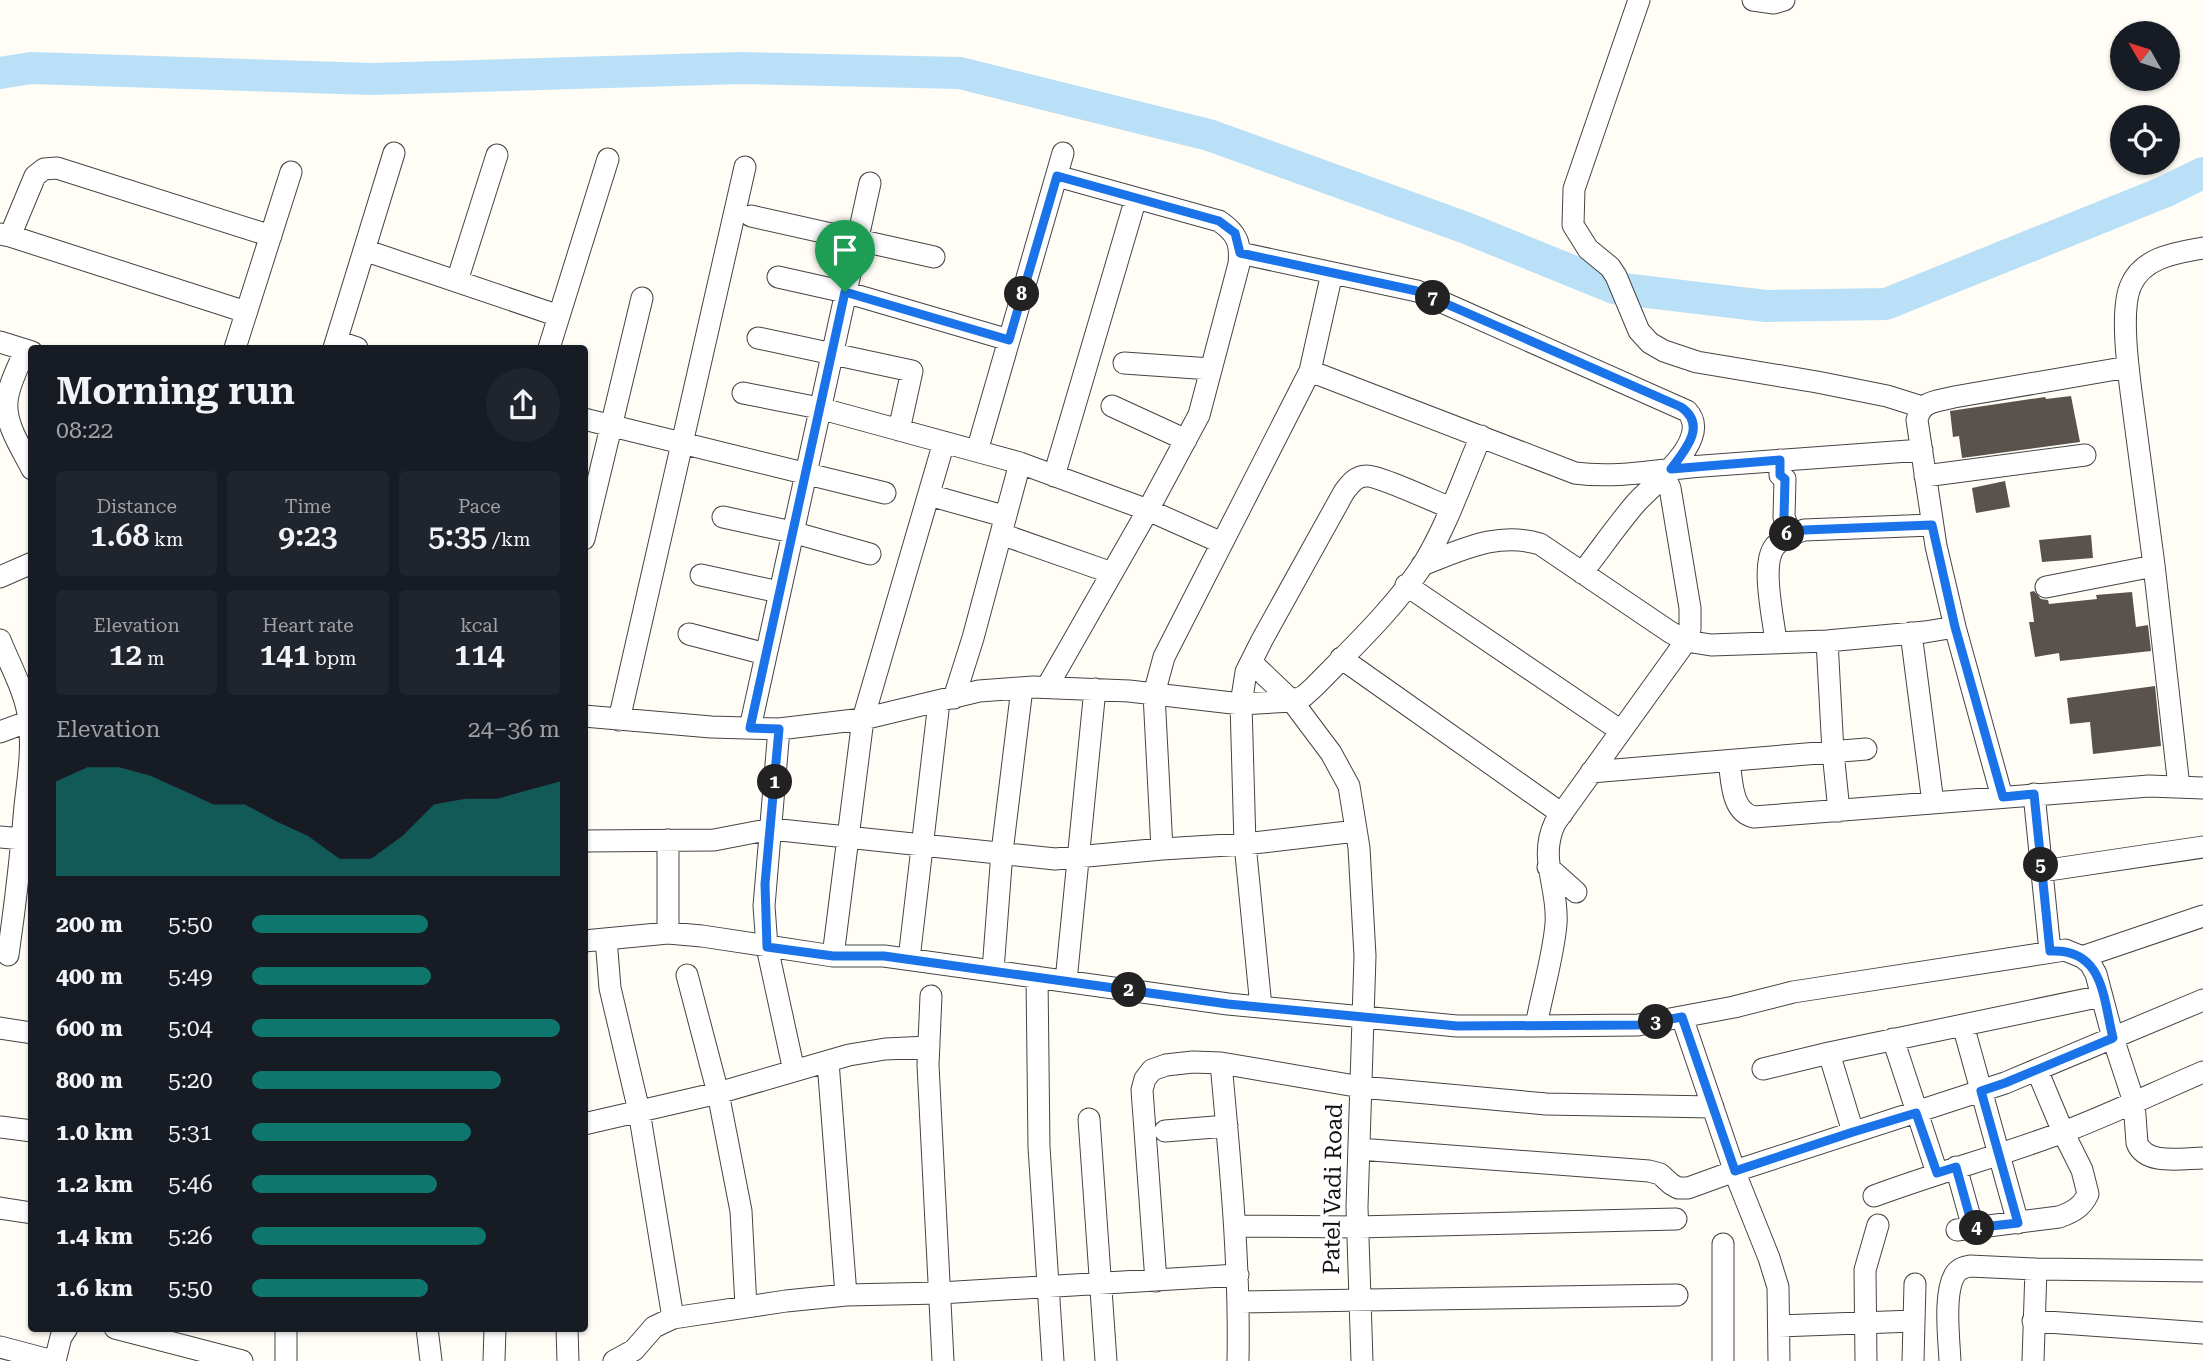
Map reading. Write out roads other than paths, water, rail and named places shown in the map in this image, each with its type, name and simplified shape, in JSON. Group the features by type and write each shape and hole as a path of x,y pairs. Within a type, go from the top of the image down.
{"street":[{"path":"1639,0 1574,189 1573,225 1588,249 1610,267 1639,331 1650,343 1664,351 1697,362 1840,386 1922,407 1954,397 2128,367"},
{"path":"1753,0 1774,3 1784,0"},
{"path":"335,345 394,153"},
{"path":"977,451 1063,153"},
{"path":"457,281 497,155"},
{"path":"550,345 608,159"},
{"path":"618,720 745,167"},
{"path":"5,235 35,176 44,169 57,169 271,236"},
{"path":"236,345 291,172"},
{"path":"1048,687 1199,415 1240,253 1235,233 1219,221 1057,176"},
{"path":"750,728 870,183"},
{"path":"1054,476 1136,198"},
{"path":"0,214 5,235"},
{"path":"751,216 934,257"},
{"path":"5,235 246,313"},
{"path":"2179,787 2128,367 2125,301 2138,273 2154,260 2169,254 2203,248"},
{"path":"364,250 559,316"},
{"path":"1240,253 1417,291 1681,407 1692,418 1692,435 1668,473 1635,504 1582,573"},
{"path":"1162,849 1153,694 1164,657 1310,371 1332,273"},
{"path":"778,277 845,292 1009,340"},
{"path":"588,522 642,298"},
{"path":"758,338 912,371 899,430"},
{"path":"0,342 28,351 7,401 15,436 28,461"},
{"path":"1124,363 1211,369"},
{"path":"1310,371 1575,472 1668,473 1780,460 1922,450"},
{"path":"743,393 819,408 1020,463 1148,510 1222,543"},
{"path":"1112,406 1186,440"},
{"path":"1922,407 1917,420 1932,525 1955,627 2003,797"},
{"path":"588,420 885,493"},
{"path":"588,716 711,727 779,729 863,719 979,691 1048,687 1153,694 1241,704 1293,701 1304,696 1379,620 1422,565 1441,533 1481,436"},
{"path":"833,956 863,719 944,442"},
{"path":"1925,475 2085,455"},
{"path":"1780,460 1780,475 1785,479 1784,517 1787,536"},
{"path":"909,959 922,844 947,700 973,638 1020,463"},
{"path":"1536,1026 1556,925 1556,898 1548,867 1549,836 1591,772 1686,641 1690,629 1690,608 1668,473"},
{"path":"1261,1007 1245,844 1241,704 1246,672 1350,483 1358,478 1373,476 1451,508"},
{"path":"929,495 1000,515 1003,526"},
{"path":"723,517 792,532 870,554"},
{"path":"1776,643 1768,568 1770,553 1787,536 1804,530 1932,525"},
{"path":"1003,526 1112,573"},
{"path":"1422,565 1474,546 1505,538 1522,539 1540,544 1686,641 1711,645 1827,641 1955,627"},
{"path":"0,578 28,566"},
{"path":"2046,587 2154,566"},
{"path":"701,575 779,592"},
{"path":"1406,585 1622,731"},
{"path":"1911,633 1933,803"},
{"path":"689,634 766,654"},
{"path":"0,640 28,713"},
{"path":"1827,641 1839,811"},
{"path":"1341,658 1562,814"},
{"name":"Patel Vadi Road","path":"1251,662 1293,701 1331,753 1349,786 1356,831 1365,956 1358,1227 1362,1361"},
{"path":"993,970 1002,852 1022,688"},
{"path":"1066,981 1095,690"},
{"path":"0,732 28,721"},
{"path":"779,729 765,884 770,962 794,1071"},
{"path":"1591,772 1866,749"},
{"path":"1729,761 1738,807 1745,816 1764,818 2149,786 2203,788"},
{"path":"2034,794 2050,951"},
{"path":"8,955 27,840 28,805"},
{"path":"588,841 714,840 771,830 1055,859 1245,844 1356,831"},
{"path":"0,837 27,840"},
{"path":"668,841 668,933"},
{"path":"2042,871 2203,847"},
{"path":"1548,867 1576,892"},
{"path":"2082,957 2203,916"},
{"path":"673,1318 639,1111 610,988 595,940 668,933 702,936 770,962 865,955 909,959 993,970 1037,992 1066,981 1261,1007 1363,1030 1457,1026 1638,1025 1734,1007 1793,992 2065,950 2090,963 2096,974 2134,1102 2139,1149 2154,1158 2203,1158"},
{"path":"687,975 718,1093 741,1211 746,1307"},
{"path":"1037,992 1039,1146 1052,1361"},
{"path":"931,996 928,1065 943,1361"},
{"path":"1763,1069 2102,996"},
{"path":"1359,1149 1650,1171 1660,1174 1678,1188 1688,1188 1981,1091 2203,1000"},
{"path":"1682,1017 1778,1287 1779,1361"},
{"path":"1963,1025 2018,1223"},
{"path":"0,1028 28,1032"},
{"path":"1893,1040 1916,1113 1946,1170 1965,1229 2059,1217 2072,1213 2084,1203 2088,1194 2082,1170 2037,1070"},
{"path":"588,1123 718,1093 849,1055 886,1049 929,1047"},
{"path":"1829,1053 1853,1132"},
{"path":"828,1062 846,1295"},
{"path":"1156,1281 1142,1090 1145,1079 1152,1070 1166,1065 1221,1063 1361,1087 1546,1104 1713,1107"},
{"path":"1221,1063 1236,1226 1238,1361"},
{"path":"1874,1196 2063,1132 2203,1072"},
{"path":"1089,1119 1106,1361"},
{"path":"1165,1131 1227,1126"},
{"path":"0,1127 28,1130"},
{"path":"0,1208 28,1212"},
{"path":"1236,1226 1358,1227 1676,1219"},
{"path":"1866,1361 1865,1270 1878,1225"},
{"path":"1723,1244 1723,1361"},
{"path":"1950,1361 1949,1296 1954,1276 1958,1271 1970,1266 2203,1271"},
{"path":"2033,1361 2036,1269"},
{"path":"614,1361 636,1356 654,1327 673,1318 746,1307 846,1295 940,1293 1238,1275"},
{"path":"1913,1361 1915,1284"},
{"path":"1239,1302 1677,1295"},
{"path":"1779,1326 1914,1321"},
{"path":"2034,1321 2203,1333"},
{"path":"0,1347 54,1361 64,1332"},
{"path":"130,1332 242,1361"},
{"path":"286,1332 286,1361"},
{"path":"427,1332 431,1361"},
{"path":"494,1361 495,1332"},
{"path":"568,1332 568,1361"}],"waterway":[{"path":"0,73 31,68 372,79 741,68 960,73 1209,135 1466,228 1614,288 1766,306 1886,304 2164,192 2203,173"}]}
